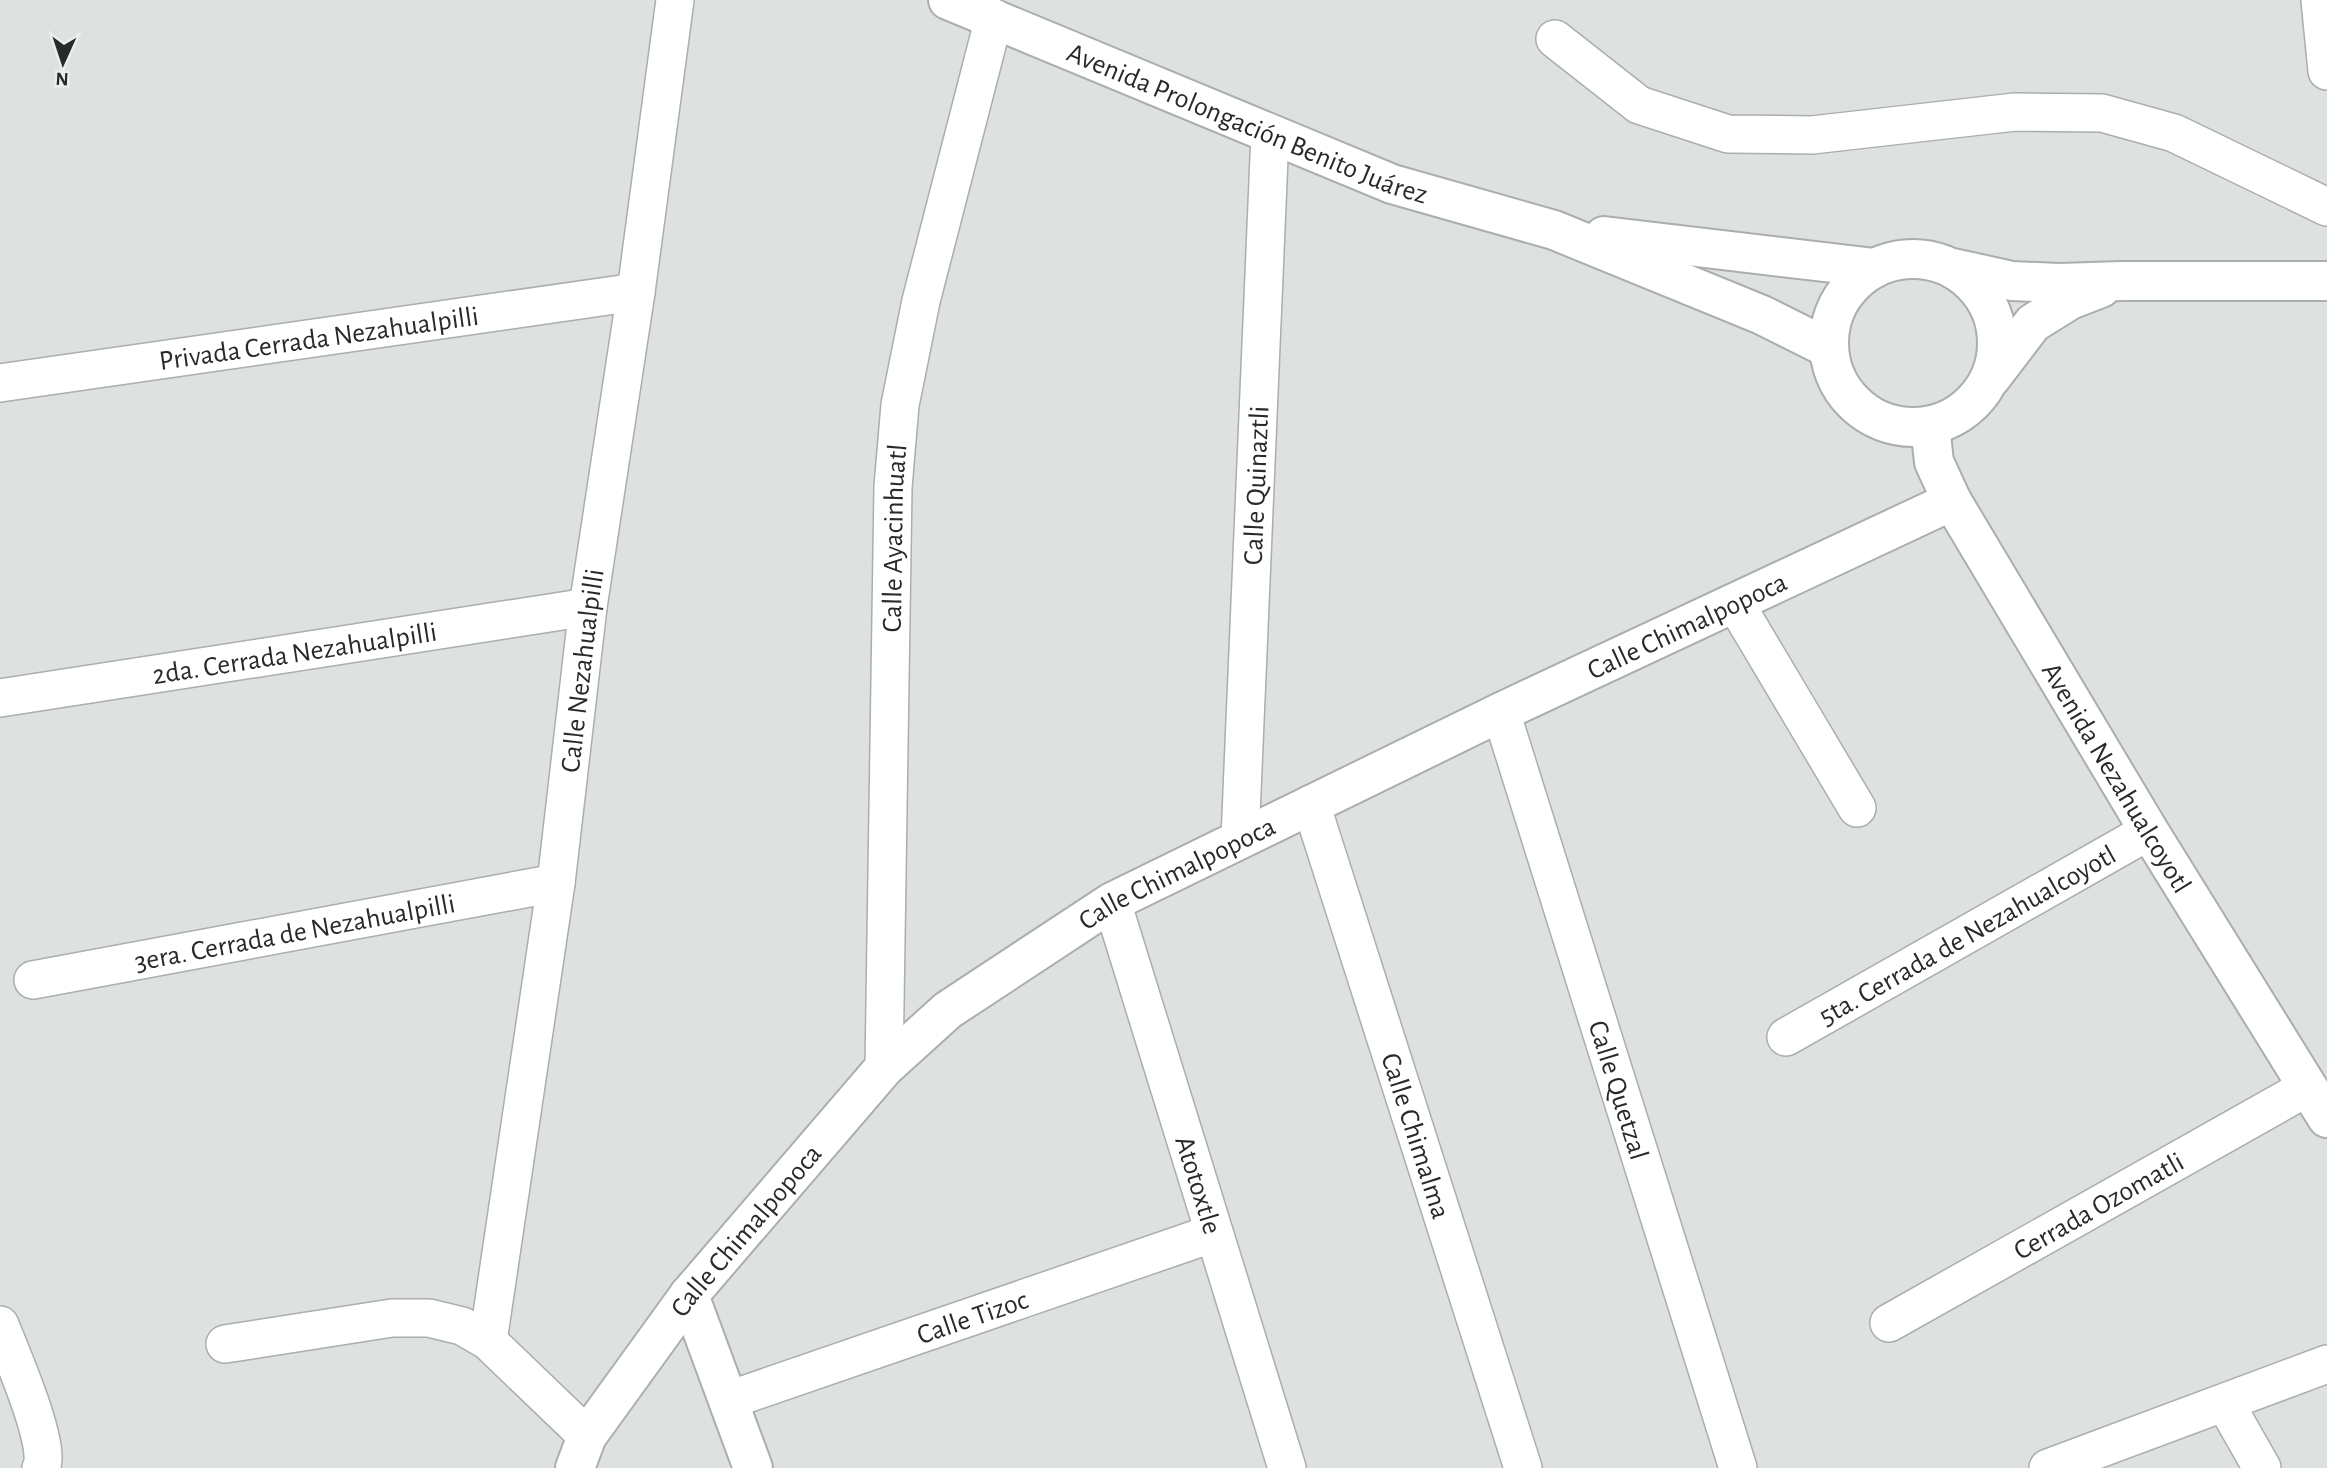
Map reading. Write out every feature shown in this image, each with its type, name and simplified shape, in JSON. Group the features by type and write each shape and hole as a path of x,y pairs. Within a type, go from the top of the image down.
{"street":[{"name":"Calle Nezahualpilli","path":"488,1341 556,883 588,607 636,292 675,0"},
{"name":"Avenida Prolongación Benito Juárez","path":"948,0 1392,184 1554,230 1762,315 1828,348"},
{"path":"2320,0 2327,71"},
{"name":"Calle Ayacinhuatl","path":"884,1068 893,488 900,405 921,301 994,18"},
{"path":"1555,38 1639,104 1728,134 1812,135 2015,112 2102,113 2174,133 2327,207"},
{"name":"Calle Quinaztli","path":"1240,839 1270,134"},
{"name":"Avenida Prolongación Benito Juárez","path":"1554,230 1874,268"},
{"path":"2123,281 2070,300 2033,323 1976,400 1955,417 1930,426 1901,427 1873,418 1850,401 1834,376 1828,348 1832,316 1849,287 1874,268 1899,260 1926,260 2012,281 2059,283 2123,281 2327,281"},
{"path":"1951,267 1977,287 1993,315 1998,347 1990,379"},
{"name":"Privada Cerrada Nezahualpilli","path":"0,383 636,292"},
{"name":"Avenida Nezahualcoyotl","path":"1930,426 1934,462 1952,501 2149,831 2317,1102"},
{"name":"Calle Chimalpopoca","path":"581,1452 689,1295 884,1068 948,1010 1112,902 1501,712 1952,501"},
{"path":"1735,603 1857,807"},
{"name":"2da. Cerrada Nezahualpilli","path":"0,698 588,607"},
{"name":"Calle Quetzal","path":"1501,712 1738,1468"},
{"name":"Calle Chimalma","path":"1311,804 1523,1468"},
{"name":"5ta. Cerrada de Nezahualcoyotl","path":"1786,1037 2149,831"},
{"name":"3era. Cerrada de Nezahualpilli","path":"33,979 556,883"},
{"name":"Atotoxtle","path":"1112,902 1287,1468"},
{"name":"Cerrada Ozomatli","path":"1889,1323 2317,1102"},
{"name":"Calle Tizoc","path":"729,1400 1214,1233"},
{"path":"689,1295 752,1468"},
{"path":"225,1344 392,1318 429,1318 462,1326 488,1341 581,1452"},
{"path":"0,1325 43,1439 44,1462 41,1468"},
{"path":"2048,1468 2327,1364"},
{"path":"2225,1403 2262,1468"}]}
